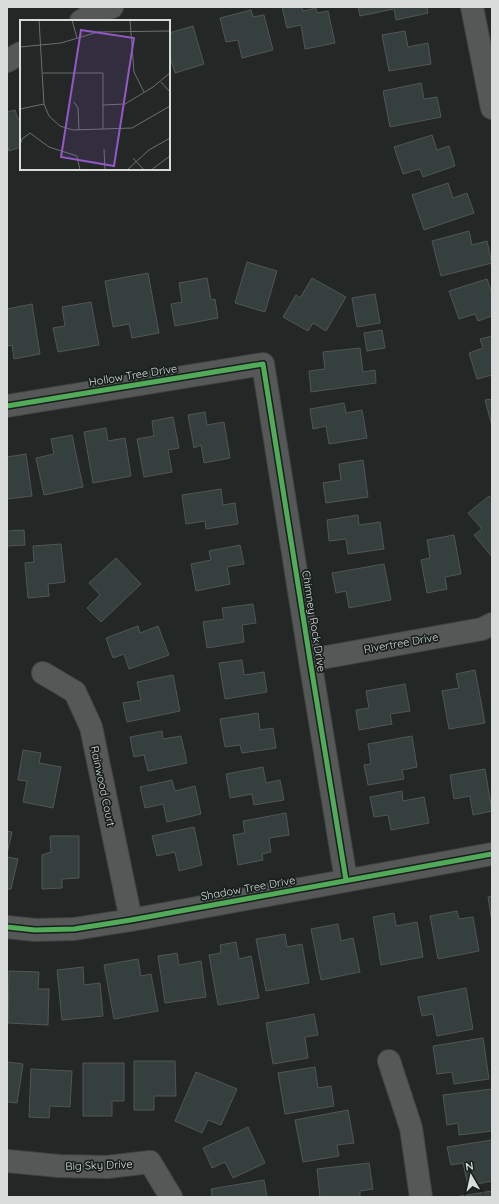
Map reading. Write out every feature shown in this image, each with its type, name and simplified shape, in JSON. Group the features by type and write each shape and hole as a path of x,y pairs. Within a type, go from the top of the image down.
{"street":[{"path":"82,20 112,7"},
{"path":"472,7 492,108"},
{"path":"7,61 20,54"},
{"name":"Hollow Tree Drive","path":"7,406 263,364"},
{"name":"Chimney Rock Drive","path":"263,364 346,880"},
{"name":"Rivertree Drive","path":"310,660 482,629 492,624"},
{"name":"Rainwood Court","path":"43,673 75,692 91,727 131,920"},
{"name":"Shadow Tree Drive","path":"7,927 35,930 74,929 131,920 492,854"},
{"path":"389,1061 411,1128 421,1197"},
{"name":"Big Sky Drive","path":"7,1161 59,1166 107,1166 150,1162 171,1197"}],"building":[{"path":"282,7 302,7 303,11 316,8 317,13 328,11 335,43 305,49 301,25 287,28"},
{"path":"358,7 427,7 428,13 396,20 394,9 360,16"},
{"path":"251,10 253,17 264,15 273,50 242,58 238,40 226,42 220,18"},
{"path":"193,26 204,64 175,73 170,56 170,33"},
{"path":"405,31 408,47 428,43 431,64 389,71 382,35"},
{"path":"421,83 424,99 437,97 441,117 390,127 383,91"},
{"path":"15,110 18,119 20,118 20,147 9,151 7,144 7,112"},
{"path":"432,135 437,150 449,146 455,166 423,177 420,169 403,174 394,147"},
{"path":"448,183 453,198 467,193 474,213 424,230 412,195"},
{"path":"469,231 472,245 487,241 492,263 441,276 432,241"},
{"path":"247,262 277,271 265,312 235,303"},
{"path":"148,273 159,333 132,338 129,324 113,327 105,281"},
{"path":"207,278 211,300 215,299 218,318 175,326 171,304 182,302 179,283"},
{"path":"312,278 346,297 326,331 313,323 308,331 283,317 296,295 300,298"},
{"path":"487,279 492,293 492,316 478,321 475,314 459,319 449,291"},
{"path":"375,294 380,323 357,327 352,298"},
{"path":"91,302 99,345 58,352 53,328 65,326 62,307"},
{"path":"32,304 40,354 14,359 12,345 7,346 7,309"},
{"path":"382,330 385,348 367,351 364,333"},
{"path":"492,336 492,375 477,379 469,353 483,348 480,339"},
{"path":"360,348 363,372 375,370 376,383 311,392 309,371 325,369 323,352"},
{"path":"492,399 492,426 485,400"},
{"path":"344,403 346,413 362,410 367,438 329,444 326,426 313,429 310,409"},
{"path":"205,412 207,425 224,422 230,458 204,463 201,445 194,448 188,415"},
{"path":"173,417 179,448 168,450 172,472 144,477 137,439 154,436 152,421"},
{"path":"106,428 108,441 125,438 131,476 93,483 84,432"},
{"path":"72,435 83,487 44,495 36,458 54,454 51,439"},
{"path":"26,454 32,496 7,499 7,457"},
{"path":"363,460 368,497 326,503 323,483 341,480 339,464"},
{"path":"221,489 223,505 235,503 238,524 206,529 205,521 186,524 182,495"},
{"path":"489,496 492,499 492,557 474,535 482,529 468,513"},
{"path":"358,515 359,525 380,522 384,549 348,554 346,539 329,541 327,520"},
{"path":"24,530 25,545 7,546 7,531"},
{"path":"454,535 461,574 445,577 447,589 427,593 421,560 430,558 427,540"},
{"path":"61,544 65,582 48,584 49,596 28,598 25,563 34,562 33,546"},
{"path":"240,545 244,564 227,567 230,584 196,591 191,564 211,560 209,551"},
{"path":"116,558 141,584 101,622 87,608 100,595 89,583"},
{"path":"384,564 391,600 349,608 346,591 336,593 332,573"},
{"path":"253,604 256,623 242,625 244,642 207,648 203,622 224,619 222,608"},
{"path":"138,626 140,633 158,626 169,655 129,669 124,654 113,658 106,638"},
{"path":"242,660 244,675 264,672 267,692 225,699 219,663"},
{"path":"475,670 485,723 449,729 442,691 459,688 456,674"},
{"path":"173,675 180,711 127,722 123,703 141,700 137,682"},
{"path":"405,684 410,711 390,714 392,724 359,730 356,710 369,708 366,691"},
{"path":"258,713 260,730 273,728 276,748 242,753 240,745 225,747 220,719"},
{"path":"162,731 163,739 181,736 187,763 148,771 144,755 134,757 130,737"},
{"path":"412,736 417,767 402,770 404,779 368,785 364,765 371,764 368,744"},
{"path":"23,750 41,753 39,763 61,767 53,808 23,802 27,781 18,780"},
{"path":"263,767 266,783 280,780 284,800 254,805 252,794 230,798 226,774"},
{"path":"485,769 492,811 473,815 470,796 454,799 450,775"},
{"path":"172,780 175,791 195,786 201,814 167,822 163,804 145,808 140,787"},
{"path":"402,791 403,801 424,797 429,823 391,830 388,815 374,817 370,797"},
{"path":"286,813 289,835 269,838 271,852 262,854 263,860 238,865 233,835 245,833 243,821"},
{"path":"194,827 202,865 179,871 175,852 157,856 152,836"},
{"path":"7,831 12,832 7,854"},
{"path":"50,836 79,836 79,878 62,879 62,888 42,889 42,855 51,852"},
{"path":"7,857 18,859 11,889 7,889"},
{"path":"492,896 492,922 488,897"},
{"path":"457,911 459,919 473,917 479,951 438,959 430,916"},
{"path":"394,913 396,926 417,922 423,957 381,965 373,917"},
{"path":"338,924 341,941 353,938 360,972 321,980 311,929"},
{"path":"285,934 287,947 302,944 309,983 266,991 256,939"},
{"path":"236,942 239,959 251,956 259,998 218,1005 209,955 221,953 220,945"},
{"path":"177,953 179,965 201,961 206,997 165,1003 158,956"},
{"path":"138,959 141,976 151,974 158,1011 114,1019 104,965"},
{"path":"83,967 84,985 100,983 103,1016 62,1020 57,970"},
{"path":"9,971 39,972 38,989 49,989 48,1025 8,1023"},
{"path":"466,988 473,1029 437,1036 433,1014 422,1016 418,997"},
{"path":"314,1014 318,1035 305,1037 308,1058 273,1064 266,1023"},
{"path":"483,1038 489,1079 454,1084 452,1072 437,1074 433,1046"},
{"path":"134,1061 175,1061 176,1096 154,1096 154,1110 134,1110"},
{"path":"7,1062 23,1064 17,1103 7,1102"},
{"path":"83,1063 124,1063 124,1101 112,1101 112,1116 83,1116"},
{"path":"315,1067 318,1088 331,1086 334,1106 285,1114 278,1073"},
{"path":"31,1069 72,1071 70,1107 50,1106 49,1118 29,1117"},
{"path":"196,1072 237,1089 221,1125 208,1120 202,1133 175,1121"},
{"path":"492,1089 492,1131 459,1135 458,1123 447,1125 443,1095"},
{"path":"348,1110 354,1143 337,1145 339,1156 303,1162 295,1120"},
{"path":"248,1127 265,1163 233,1178 225,1162 212,1168 203,1148"},
{"path":"492,1140 492,1181 468,1186 463,1163 451,1165 447,1147"},
{"path":"369,1163 373,1189 360,1191 360,1197 320,1197 317,1169"},
{"path":"264,1180 267,1197 212,1197 211,1189"},
{"path":"492,1191 492,1197 455,1197"}],"cycle path":[{"path":"7,406 263,364 346,880"},
{"path":"7,927 35,930 74,929 131,920 492,854"}]}
